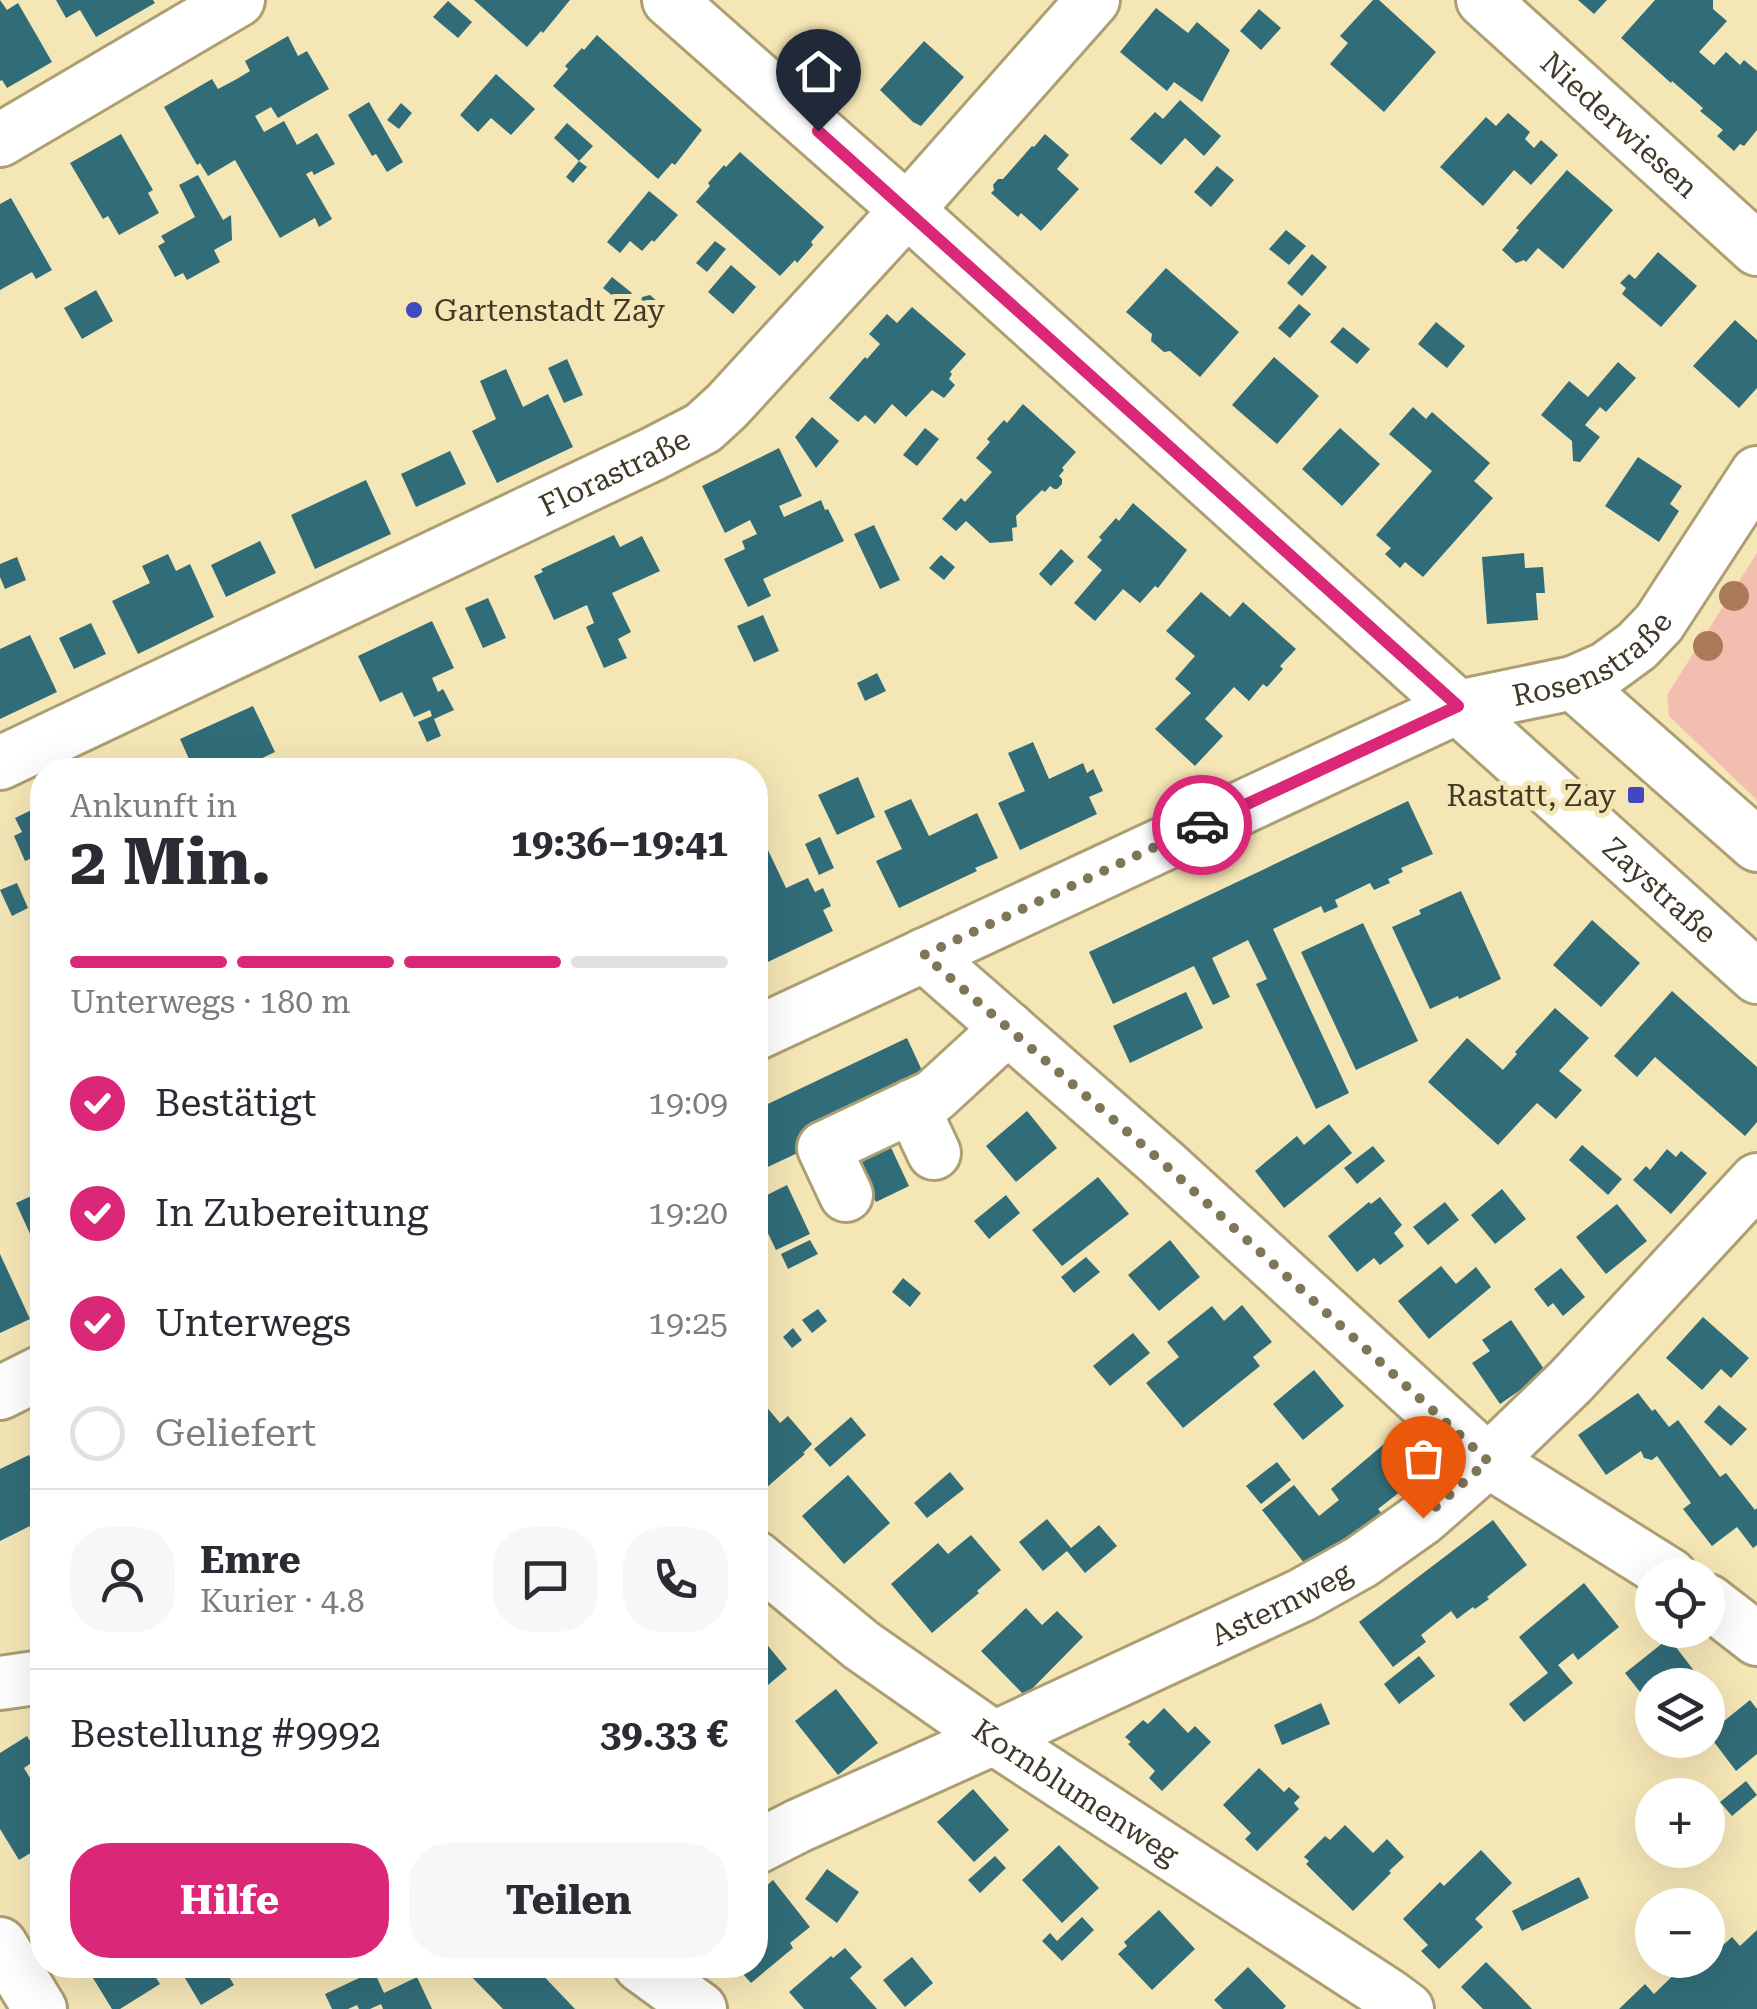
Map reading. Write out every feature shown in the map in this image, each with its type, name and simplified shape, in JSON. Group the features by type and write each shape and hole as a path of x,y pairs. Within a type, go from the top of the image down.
{"street":[{"path":"0,140 238,0"},
{"name":"Zaystraße","path":"669,0 1757,978"},
{"name":"Florastraße","path":"0,763 703,428 906,210 1093,0"},
{"name":"Niederwiesen","path":"1482,0 1757,248"},
{"name":"Rosenstraße","path":"768,1028 1458,706 1573,683 1608,668 1638,646 1659,623 1757,474"},
{"path":"1573,683 1757,845"},
{"path":"924,955 1162,1162 1488,1461 1643,1558"},
{"path":"846,1195 824,1148 934,1096 1008,1028"},
{"path":"912,1106 934,1154"},
{"name":"Asternweg","path":"768,1841 1302,1594 1361,1562 1423,1518 1488,1461 1584,1367 1757,1180"},
{"path":"0,1393 30,1378"},
{"name":"Kornblumenweg","path":"768,1568 861,1645 994,1738 1407,2009"},
{"path":"1725,1614 1757,1639"},
{"path":"0,1683 30,1679"},
{"path":"658,1978 700,2009"}],"shaded area":[{"path":"1757,553 1757,800 1669,716 1667,695"}],"building":[{"path":"0,0 7,10 18,3 52,62 7,88 0,81"},
{"path":"56,0 155,3 96,37 80,10 66,18"},
{"path":"474,0 570,0 527,47"},
{"path":"1373,0 1379,0 1436,52 1384,112 1330,64 1348,43 1340,36"},
{"path":"1578,0 1607,0 1594,14"},
{"path":"1655,0 1713,0 1713,9 1727,21 1699,52 1714,65 1726,52 1740,65 1744,60 1757,71 1757,130 1744,146 1740,144 1734,151 1717,136 1723,130 1700,111 1703,108 1621,38"},
{"path":"448,1 472,22 458,38 433,17"},
{"path":"1156,8 1188,33 1197,22 1230,50 1202,102 1174,82 1167,91 1120,52"},
{"path":"1259,9 1281,28 1261,50 1240,31"},
{"path":"597,35 702,130 675,165 672,163 658,179 553,86 568,69 565,66"},
{"path":"288,36 298,56 307,51 329,89 278,118 271,107 255,116 264,132 284,121 297,145 317,133 335,164 314,175 312,171 306,174 332,219 319,227 315,218 280,238 235,160 208,176 200,163 197,165 164,107 212,79 218,89 235,80 250,71 245,61"},
{"path":"924,41 964,77 921,126 880,90"},
{"path":"496,74 535,109 511,135 491,118 478,132 460,115"},
{"path":"1180,100 1221,136 1204,156 1185,138 1161,165 1130,139 1155,112 1163,119"},
{"path":"369,102 403,162 387,172 376,154 372,156 348,115"},
{"path":"401,103 412,113 399,129 387,120"},
{"path":"1508,113 1530,132 1525,139 1534,148 1541,140 1558,155 1531,185 1514,170 1483,206 1440,167 1486,117 1496,126"},
{"path":"567,123 593,146 579,161 554,138"},
{"path":"121,134 153,190 148,193 159,213 119,235 108,216 103,219 70,163"},
{"path":"1045,134 1069,155 1057,169 1079,189 1041,231 991,193 998,179 1003,179"},
{"path":"740,152 824,227 797,263 795,260 780,276 696,202 710,186 708,183"},
{"path":"579,161 587,167 573,183 566,177"},
{"path":"1217,166 1234,180 1211,207 1194,192"},
{"path":"1567,170 1613,210 1563,269 1538,248 1526,262 1516,263 1502,250 1519,230 1516,228"},
{"path":"198,175 223,220 231,215 232,240 214,250 220,262 187,280 183,273 175,277 158,246 165,242 161,236 195,217 179,185"},
{"path":"649,191 678,215 642,251 630,241 620,253 607,242"},
{"path":"11,198 52,270 36,279 32,272 0,290 0,204"},
{"path":"1286,230 1306,246 1289,265 1269,249"},
{"path":"715,241 726,249 707,272 696,263"},
{"path":"1658,252 1697,286 1661,327 1622,294 1626,288 1620,283 1629,274 1635,279"},
{"path":"1312,254 1327,267 1302,296 1287,283"},
{"path":"731,265 756,287 733,314 708,292"},
{"path":"1166,268 1239,332 1200,377 1170,351 1164,352 1151,341 1152,334 1126,312"},
{"path":"612,277 632,293 623,304 603,288"},
{"path":"96,290 113,321 82,339 64,308"},
{"path":"650,295 665,308 655,320 640,307 642,297"},
{"path":"1299,304 1311,314 1290,338 1278,328"},
{"path":"912,307 966,354 950,372 949,379 955,385 944,398 932,390 906,417 892,404 875,424 865,415 858,422 829,398 880,344 869,334 887,314 897,323"},
{"path":"1735,320 1757,340 1757,388 1739,408 1693,366"},
{"path":"1436,322 1465,346 1447,368 1418,344"},
{"path":"1343,327 1370,349 1357,364 1330,342"},
{"path":"1274,357 1319,396 1277,444 1232,405"},
{"path":"567,359 583,395 564,403 548,368"},
{"path":"1618,362 1636,378 1606,412 1600,407 1585,425 1600,437 1580,462 1573,461 1572,441 1541,415 1569,381 1588,397"},
{"path":"506,369 523,407 548,394 573,447 497,483 472,431 496,419 480,381"},
{"path":"1023,404 1076,452 1062,468 1062,484 1057,489 1050,486 1045,492 1042,490 1016,516 1013,541 990,543 966,521 956,531 942,519 961,498 965,502 992,472 976,458 990,442 987,439"},
{"path":"1413,407 1426,419 1432,412 1490,463 1474,481 1493,498 1423,577 1405,562 1400,568 1385,554 1391,548 1376,535 1432,471 1389,434"},
{"path":"812,417 839,441 816,468 795,437"},
{"path":"925,428 939,439 917,466 903,455"},
{"path":"1340,428 1380,464 1342,506 1302,469"},
{"path":"779,448 802,496 779,506 784,517 821,500 844,541 763,579 771,596 748,607 724,559 745,549 742,541 757,534 750,520 725,533 702,486"},
{"path":"450,451 466,484 416,507 401,474"},
{"path":"1638,457 1682,486 1670,504 1679,511 1659,542 1605,506"},
{"path":"366,480 391,534 315,569 291,515"},
{"path":"1133,503 1187,550 1158,588 1155,586 1140,603 1123,589 1095,621 1074,603 1102,570 1087,557 1102,540 1099,537"},
{"path":"874,525 900,580 880,589 854,534"},
{"path":"614,535 620,547 642,536 660,571 612,593 631,632 618,639 627,658 604,668 586,627 594,623 587,605 554,620 534,576 543,572 541,569"},
{"path":"260,541 276,573 226,597 211,565"},
{"path":"1061,549 1074,561 1051,586 1039,574"},
{"path":"1524,553 1525,568 1543,567 1545,593 1536,593 1538,620 1487,624 1482,557"},
{"path":"168,554 176,571 190,564 214,617 138,654 112,601 150,583 142,566"},
{"path":"941,555 955,567 944,580 929,568"},
{"path":"17,557 26,580 5,589 0,564"},
{"path":"1201,592 1230,617 1243,602 1296,649 1267,687 1263,684 1249,701 1234,687 1205,719 1223,736 1195,766 1155,729 1191,693 1175,679 1195,656 1166,631"},
{"path":"488,598 506,638 483,648 465,608"},
{"path":"763,615 779,651 754,662 737,626"},
{"path":"432,621 454,668 432,678 454,710 434,719 441,736 427,742 418,722 432,716 430,710 414,717 402,692 380,702 358,656"},
{"path":"91,623 106,654 74,669 59,638"},
{"path":"30,635 57,692 0,719 0,649"},
{"path":"877,673 886,691 865,701 857,683"},
{"path":"253,706 275,752 262,758 189,758 180,739"},
{"path":"1033,742 1049,779 1083,763 1087,773 1093,769 1103,791 1089,797 1097,814 1020,850 998,803 1025,791 1008,753"},
{"path":"858,777 875,817 837,835 818,795"},
{"path":"911,799 929,836 977,813 998,858 899,908 876,861 902,849 884,811"},
{"path":"1408,801 1433,854 1401,868 1403,872 1388,879 1390,883 1374,890 1370,883 1335,900 1338,907 1324,913 1321,906 1273,929 1349,1093 1316,1109 1256,984 1267,979 1248,940 1212,958 1230,997 1213,1005 1194,966 1113,1004 1089,952"},
{"path":"30,811 30,859 25,861 14,836 22,832 15,818"},
{"path":"820,837 834,868 819,875 805,844"},
{"path":"768,850 786,888 808,878 815,892 823,888 831,906 823,910 833,931 768,962"},
{"path":"17,883 28,908 12,916 0,890"},
{"path":"1461,891 1501,979 1430,1009 1392,927"},
{"path":"1592,920 1640,963 1601,1007 1553,965"},
{"path":"1363,923 1418,1041 1356,1070 1301,952"},
{"path":"1672,991 1757,1067 1757,1122 1745,1136 1655,1057 1637,1077 1614,1056"},
{"path":"1186,992 1203,1028 1130,1063 1113,1026"},
{"path":"1555,1008 1589,1038 1559,1071 1582,1090 1556,1119 1537,1103 1498,1145 1428,1082 1467,1038 1503,1070"},
{"path":"907,1038 931,1090 768,1167 768,1104"},
{"path":"1027,1111 1057,1148 1016,1182 986,1146"},
{"path":"1329,1124 1352,1153 1284,1208 1255,1171 1297,1136 1304,1145"},
{"path":"887,1139 909,1186 876,1202 853,1155"},
{"path":"1582,1145 1622,1179 1608,1195 1569,1160"},
{"path":"1373,1146 1385,1161 1357,1184 1344,1168"},
{"path":"1667,1149 1676,1157 1681,1151 1707,1173 1671,1214 1633,1180 1646,1166 1650,1170"},
{"path":"1098,1177 1129,1214 1062,1266 1032,1230"},
{"path":"787,1185 810,1234 776,1250 768,1233 768,1194"},
{"path":"1502,1189 1526,1219 1495,1244 1471,1215"},
{"path":"1006,1195 1020,1213 989,1239 974,1221"},
{"path":"30,1197 30,1234 16,1203"},
{"path":"1380,1197 1402,1225 1394,1233 1404,1246 1380,1265 1374,1258 1357,1272 1328,1236"},
{"path":"1445,1202 1459,1220 1428,1245 1413,1227"},
{"path":"1617,1204 1647,1241 1606,1274 1576,1237"},
{"path":"810,1240 818,1254 788,1269 781,1254"},
{"path":"1170,1240 1200,1277 1159,1311 1128,1275"},
{"path":"0,1254 30,1319 0,1333"},
{"path":"1086,1257 1100,1272 1074,1293 1061,1277"},
{"path":"1441,1266 1456,1284 1476,1267 1491,1287 1429,1339 1398,1301"},
{"path":"1561,1268 1585,1297 1563,1316 1553,1303 1548,1307 1534,1289"},
{"path":"903,1278 921,1293 910,1307 892,1292"},
{"path":"1242,1305 1272,1342 1253,1357 1260,1366 1183,1428 1146,1383 1179,1357 1167,1342 1212,1306 1224,1321"},
{"path":"818,1309 827,1321 812,1333 802,1320"},
{"path":"1703,1317 1749,1358 1731,1378 1721,1369 1702,1390 1666,1358"},
{"path":"1511,1320 1546,1372 1500,1404 1472,1363 1490,1351 1482,1340"},
{"path":"793,1328 802,1340 792,1348 783,1337"},
{"path":"1133,1333 1150,1353 1110,1386 1093,1366"},
{"path":"1314,1370 1344,1406 1303,1440 1273,1404"},
{"path":"1638,1393 1669,1427 1678,1420 1720,1477 1726,1473 1757,1508 1757,1545 1753,1548 1737,1527 1712,1546 1683,1509 1691,1503 1657,1456 1652,1460 1644,1458 1641,1451 1606,1475 1578,1435"},
{"path":"1719,1405 1747,1429 1731,1446 1704,1422"},
{"path":"768,1409 780,1423 788,1416 812,1444 768,1486"},
{"path":"851,1417 866,1435 830,1467 814,1449"},
{"path":"1390,1439 1419,1477 1378,1509 1385,1517 1313,1574 1262,1510 1294,1485 1319,1516 1339,1500 1331,1489"},
{"path":"29,1455 30,1526 0,1541 0,1469"},
{"path":"1277,1462 1291,1480 1261,1504 1246,1486"},
{"path":"950,1472 964,1489 927,1518 914,1503"},
{"path":"848,1475 890,1523 844,1564 802,1516"},
{"path":"1047,1519 1071,1548 1099,1525 1117,1546 1085,1573 1067,1551 1043,1571 1019,1542"},
{"path":"1493,1520 1527,1565 1475,1609 1457,1619 1451,1611 1421,1635 1426,1642 1393,1667 1359,1622"},
{"path":"971,1535 1001,1570 932,1633 891,1584 938,1543 948,1554"},
{"path":"1584,1583 1619,1627 1578,1660 1573,1653 1558,1665 1573,1683 1524,1722 1509,1704 1548,1673 1519,1637"},
{"path":"1026,1608 1042,1625 1057,1611 1083,1637 1025,1696 981,1651"},
{"path":"768,1646 787,1669 768,1685"},
{"path":"1656,1648 1677,1648 1692,1668 1635,1668 1635,1686 1625,1673"},
{"path":"1419,1656 1435,1676 1399,1704 1384,1684"},
{"path":"836,1689 878,1743 838,1775 795,1721"},
{"path":"1750,1700 1757,1709 1757,1754 1736,1771 1725,1756 1725,1720"},
{"path":"1321,1703 1330,1724 1282,1745 1274,1725"},
{"path":"1164,1708 1188,1733 1195,1726 1211,1742 1162,1791 1149,1778 1155,1771 1125,1737 1143,1720 1148,1724"},
{"path":"27,1736 30,1741 30,1764 24,1768 30,1778 30,1853 19,1860 0,1829 0,1753"},
{"path":"1259,1768 1284,1792 1289,1787 1300,1797 1294,1803 1299,1809 1257,1851 1245,1839 1251,1833 1223,1805"},
{"path":"1746,1781 1757,1795 1732,1816 1725,1808 1725,1798"},
{"path":"973,1789 1009,1830 974,1862 937,1822"},
{"path":"1345,1825 1373,1853 1387,1839 1404,1857 1353,1911 1306,1864 1309,1861 1304,1857 1325,1836 1330,1840"},
{"path":"1059,1845 1099,1888 1062,1923 1022,1880"},
{"path":"1481,1850 1512,1883 1475,1919 1483,1927 1439,1969 1421,1951 1428,1945 1403,1919 1440,1882 1444,1886"},
{"path":"995,1856 1006,1868 980,1893 968,1880"},
{"path":"827,1869 859,1892 837,1923 805,1899"},
{"path":"1579,1877 1589,1898 1522,1931 1512,1911"},
{"path":"773,1880 810,1927 768,1969 768,1884"},
{"path":"1159,1910 1195,1949 1152,1990 1118,1954 1127,1946 1124,1942"},
{"path":"1082,1917 1094,1930 1062,1961 1042,1941 1050,1933 1057,1941"},
{"path":"1757,1930 1757,2009 1619,2009 1645,1984 1654,1994 1670,1978 1725,1978 1725,1943 1732,1937 1740,1946"},
{"path":"845,1948 862,1967 850,1978 877,2009 804,2009 789,1992"},
{"path":"912,1957 933,1983 905,2007 883,1980"},
{"path":"1486,1962 1532,2009 1483,2009 1461,1987"},
{"path":"1248,1967 1286,2006 1283,2009 1223,2009 1214,2000"},
{"path":"93,1978 156,1978 160,1984 120,2009 112,2009"},
{"path":"185,1978 230,1978 234,1985 201,2005"},
{"path":"359,1978 377,1978 384,1993 417,1978 432,2009 383,2009 381,2004 370,2009 359,2009 357,2005 332,2009 325,1994"},
{"path":"473,1978 545,1978 575,2009 503,2009"}],"way so far":[{"path":"1202,825 924,955 1162,1162 1488,1461 1423,1518"}],"place":[{"name":"Gartenstadt Zay","path":"414,310"},
{"name":"Rastatt, Zay","path":"1636,795"}],"route":[{"path":"818,131 1458,706 1202,825"}]}
